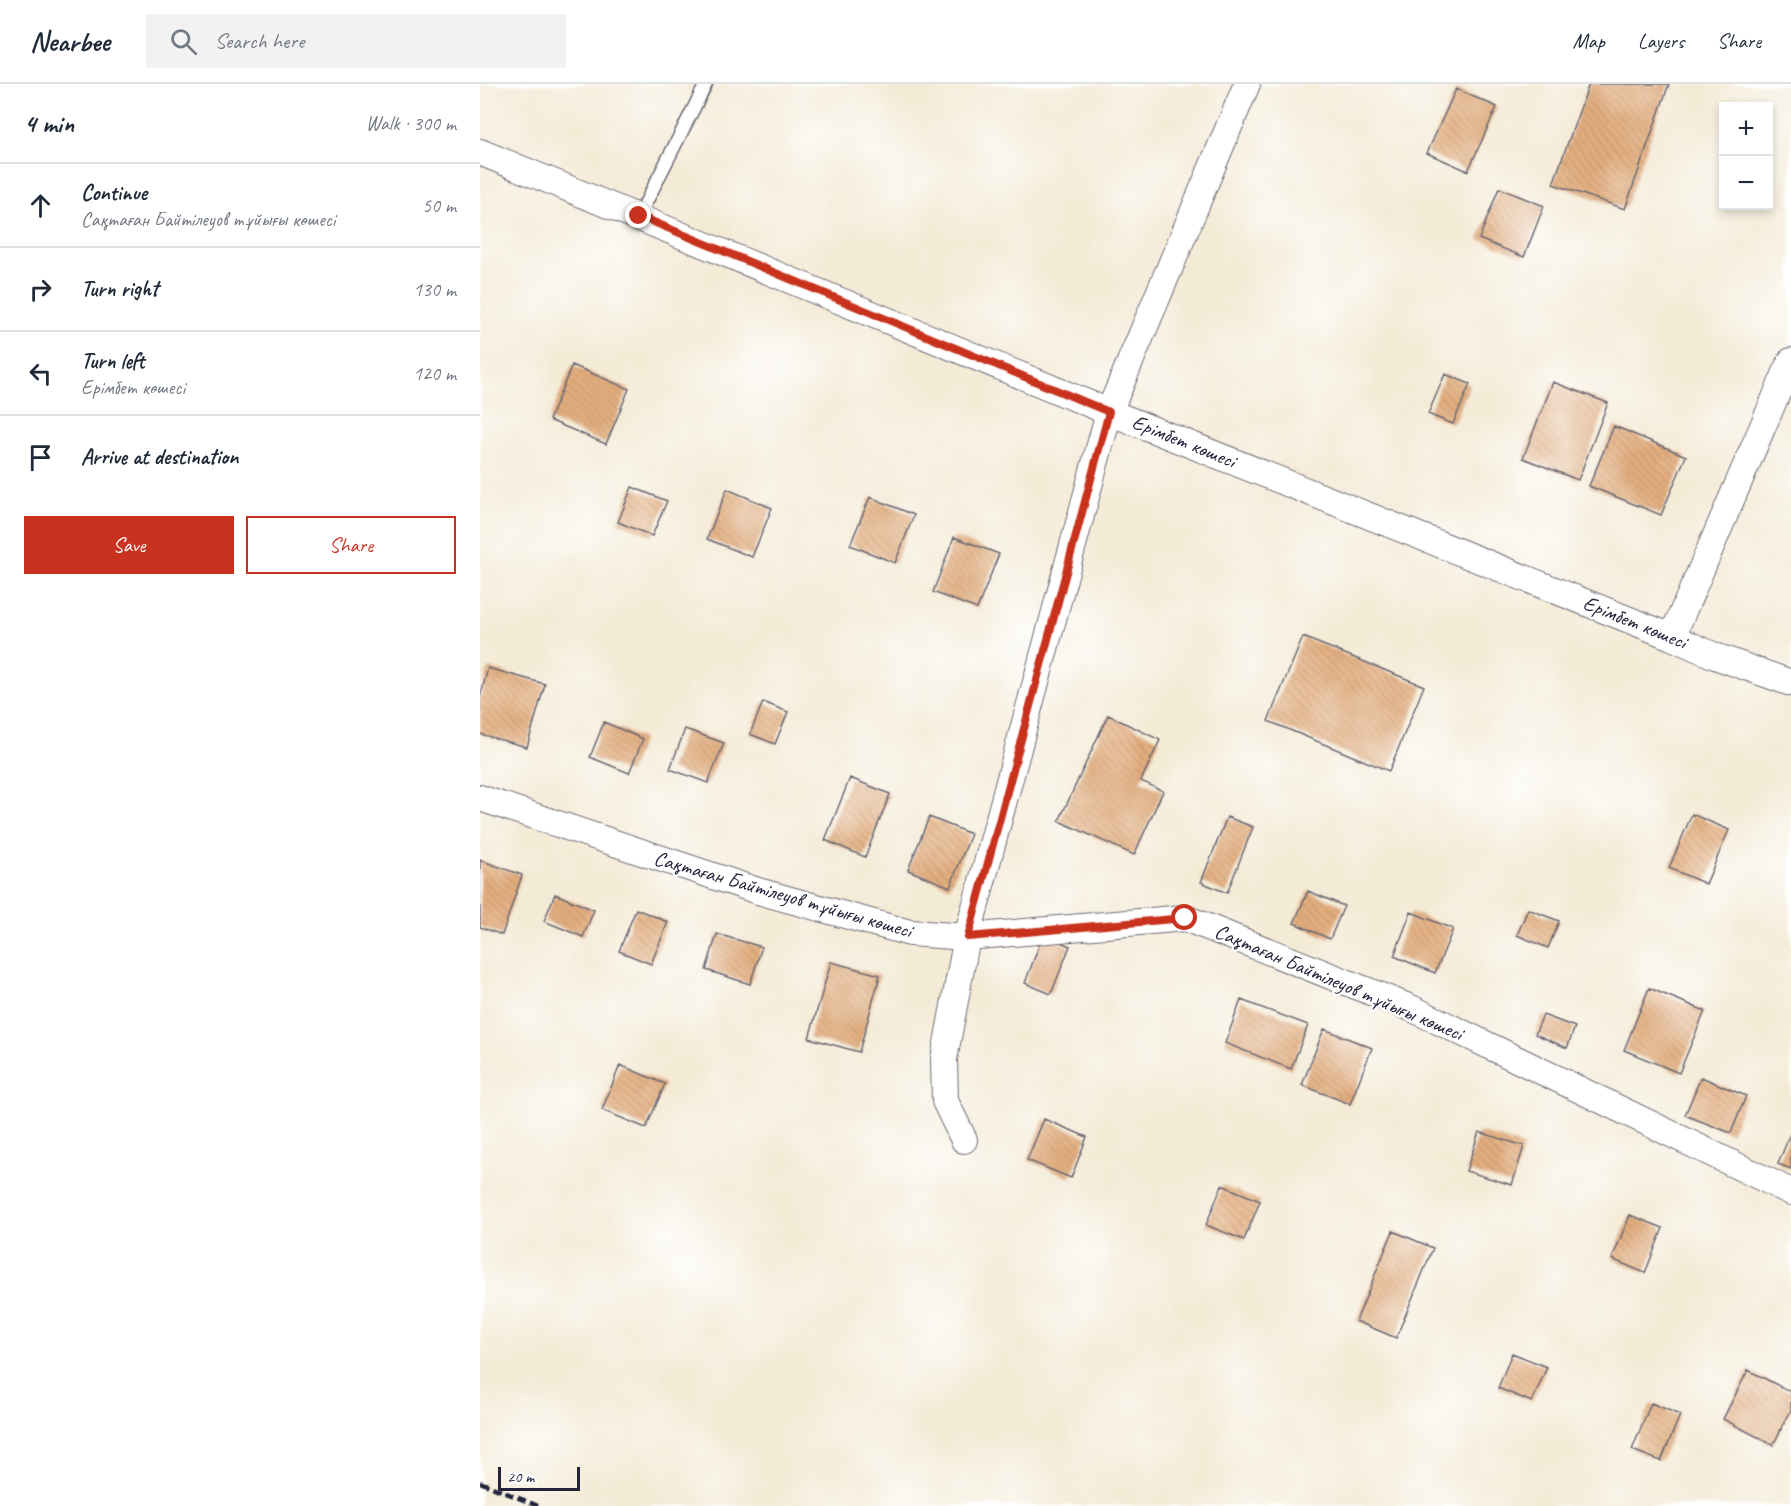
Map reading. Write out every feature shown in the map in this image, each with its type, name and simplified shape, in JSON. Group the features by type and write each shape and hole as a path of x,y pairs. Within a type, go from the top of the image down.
{"street":[{"path":"964,1140 945,1101 944,1059 968,937 1109,412 1247,84"},
{"name":"Ерімбет көшесі","path":"480,152 1109,412 1715,656 1791,682"},
{"path":"1672,637 1791,361"},
{"name":"Сақтаған Байтілеуов тұйығы көшесі","path":"480,798 758,891 910,933 968,937 1185,918 1411,1008 1791,1192"}],"lane":[{"path":"639,216 706,84"}],"building":[{"path":"1589,84 1669,84 1625,209 1553,184"},
{"path":"1456,89 1497,107 1468,171 1427,153"},
{"path":"1499,188 1544,206 1524,257 1479,239"},
{"path":"572,365 629,389 606,444 549,420"},
{"path":"1445,374 1470,384 1453,424 1428,414"},
{"path":"1553,382 1608,403 1578,480 1523,458"},
{"path":"1614,426 1686,456 1661,515 1589,486"},
{"path":"632,487 667,501 652,536 618,522"},
{"path":"727,489 772,508 752,557 707,539"},
{"path":"870,497 914,515 895,563 850,545"},
{"path":"954,537 999,554 977,609 933,592"},
{"path":"1303,637 1424,686 1389,771 1268,721"},
{"path":"488,668 545,684 527,747 480,734 480,698"},
{"path":"763,702 788,712 775,744 750,734"},
{"path":"1108,715 1160,740 1141,781 1163,791 1134,855 1059,821"},
{"path":"604,722 643,739 629,773 590,757"},
{"path":"685,729 724,743 708,783 670,769"},
{"path":"850,778 890,794 865,857 825,840"},
{"path":"1692,814 1729,830 1706,884 1669,868"},
{"path":"929,817 971,834 950,887 908,870"},
{"path":"1227,817 1253,827 1227,893 1201,882"},
{"path":"480,860 522,875 502,935 480,927"},
{"path":"1308,891 1344,906 1330,939 1294,923"},
{"path":"555,894 594,910 583,937 544,921"},
{"path":"636,909 668,922 651,964 619,951"},
{"path":"1528,909 1559,921 1548,948 1517,935"},
{"path":"1411,912 1453,929 1435,973 1394,956"},
{"path":"717,934 762,947 750,984 706,970"},
{"path":"1043,935 1070,946 1051,994 1025,983"},
{"path":"831,962 880,975 859,1052 809,1038"},
{"path":"1649,988 1705,1011 1679,1073 1624,1050"},
{"path":"1241,1000 1308,1025 1291,1069 1225,1043"},
{"path":"1543,1015 1575,1027 1567,1048 1535,1034"},
{"path":"1324,1029 1372,1048 1350,1104 1302,1085"},
{"path":"620,1065 665,1084 646,1128 602,1110"},
{"path":"1701,1077 1746,1096 1731,1133 1685,1115"},
{"path":"1044,1119 1087,1137 1071,1178 1027,1160"},
{"path":"1479,1132 1524,1146 1512,1185 1466,1171"},
{"path":"1791,1132 1791,1169 1778,1164"},
{"path":"1222,1185 1260,1201 1244,1240 1206,1225"},
{"path":"1630,1215 1663,1228 1645,1273 1612,1259"},
{"path":"1393,1231 1433,1248 1396,1338 1356,1321"},
{"path":"1512,1353 1547,1367 1532,1402 1498,1388"},
{"path":"1748,1370 1791,1392 1791,1410 1773,1445 1723,1419"},
{"path":"1651,1403 1680,1415 1661,1461 1632,1450"}],"railway":[{"path":"480,1482 538,1506"}],"route":[{"path":"639,216 1109,412 968,937 1185,918"}]}
